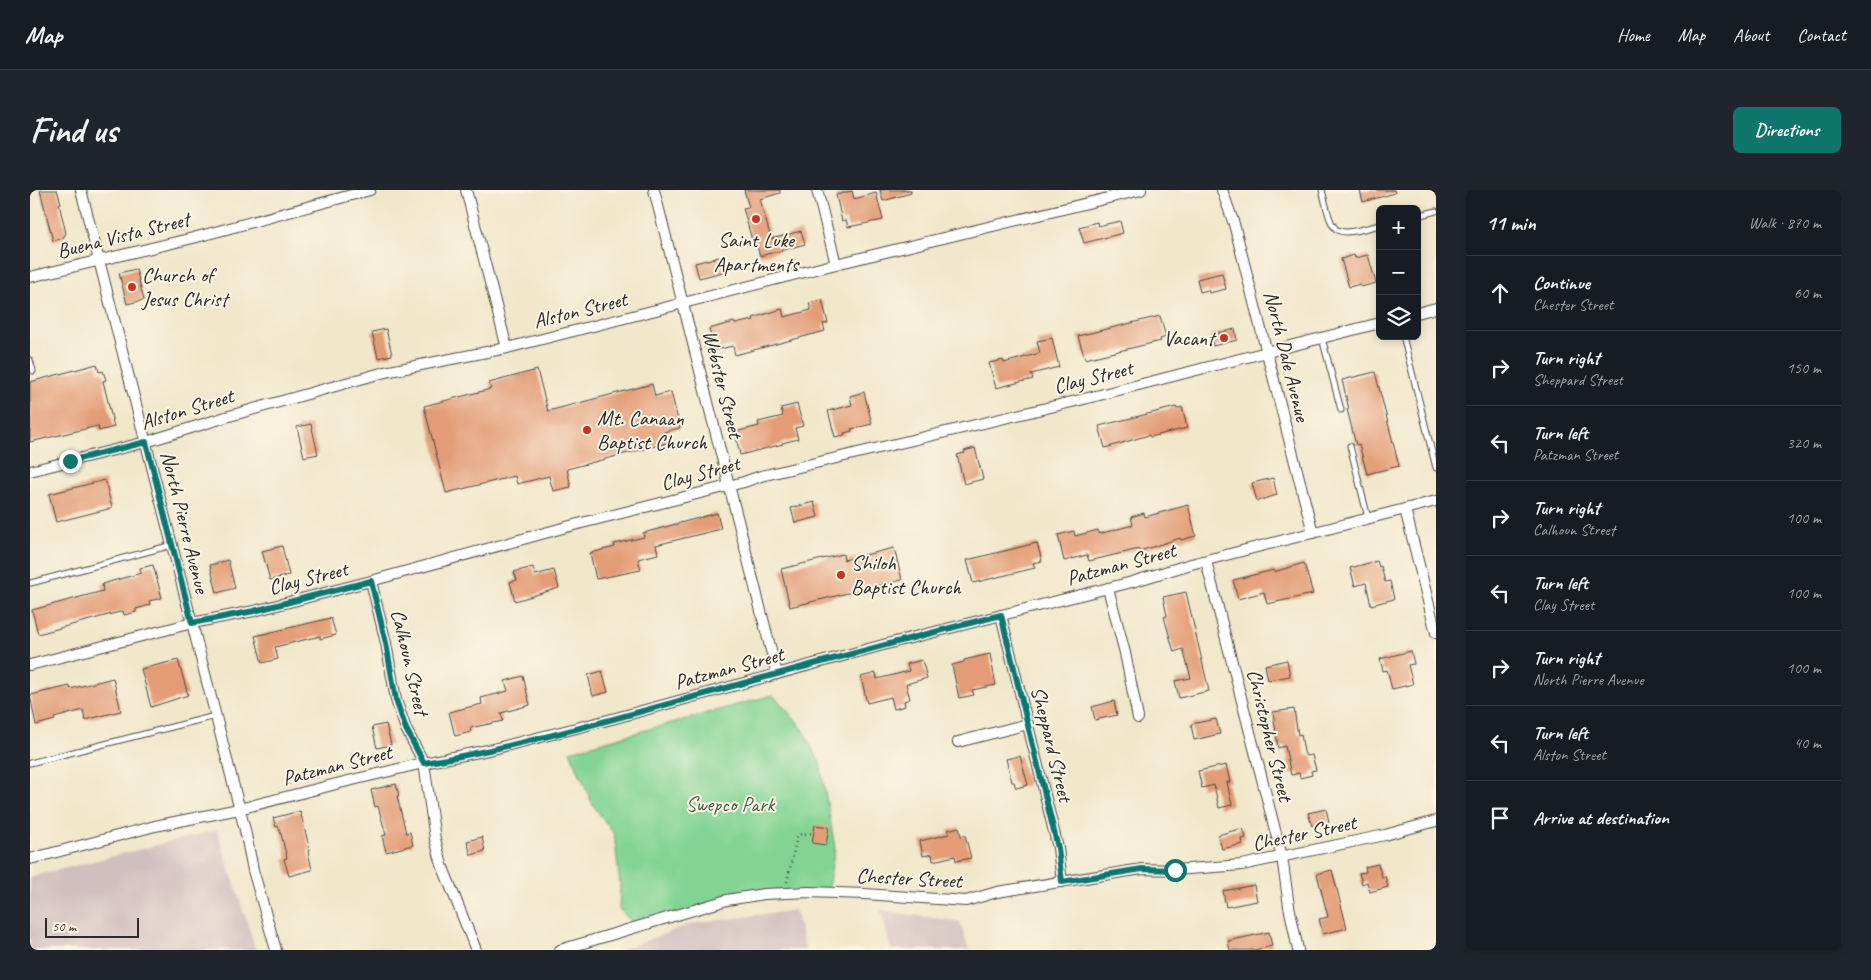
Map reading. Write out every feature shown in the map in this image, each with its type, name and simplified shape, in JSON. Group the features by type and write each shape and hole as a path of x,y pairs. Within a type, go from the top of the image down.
{"street":[{"name":"North Pierre Avenue","path":"81,190 216,716 253,870 276,950"},
{"name":"Buena Vista Street","path":"30,277 193,238 370,190"},
{"path":"466,190 507,348"},
{"name":"Webster Street","path":"654,190 777,674"},
{"path":"817,190 836,264"},
{"name":"Alston Street","path":"30,471 146,442 226,417 385,372 507,348 836,264 1141,190"},
{"name":"North Dale Avenue","path":"1222,190 1234,224 1313,533"},
{"path":"1421,312 1436,308"},
{"name":"Clay Street","path":"30,665 192,623 254,611 371,581 761,476 1115,392 1376,323"},
{"name":"Patzman Street","path":"30,859 155,826 239,809 424,763 468,755 556,734 1108,588 1206,560 1436,501"},
{"path":"1405,509 1436,633"},
{"name":"Christopher Street","path":"1206,560 1282,857 1298,950"},
{"name":"Calhoun Street","path":"371,581 386,643 396,700 406,729 424,763 435,840 442,865 476,950"},
{"path":"1108,588 1125,653 1138,718"},
{"name":"Sheppard Street","path":"1001,615 1058,848 1062,882"},
{"path":"958,742 1028,724"},
{"name":"Chester Street","path":"560,950 727,900 764,894 865,894 958,901 972,900 997,892 1142,869 1175,870 1225,867 1385,835 1436,821"}],"lane":[{"path":"1322,190 1330,223 1337,230 1348,233 1376,226"},
{"path":"1421,215 1436,211"},
{"path":"1322,337 1340,410"},
{"path":"1404,340 1436,468"},
{"path":"30,360 33,371"},
{"path":"1350,446 1368,519"},
{"path":"31,583 172,545"},
{"path":"30,763 216,716"}],"path":[{"path":"784,893 797,837 802,834 813,833"}],"shaded area":[{"path":"217,830 256,950 30,950 30,877"},
{"path":"795,910 806,950 620,950 691,924"},
{"path":"881,910 960,922 969,950 891,950"}],"green space":[{"name":"Swepco Park","path":"773,695 800,725 820,763 835,848 827,893 764,894 637,927 619,909 620,883 614,834 593,805 570,751"}],"building":[{"path":"40,190 57,190 66,233 63,238 53,241"},
{"name":"Saint Luke Apartments","path":"744,190 780,190 780,193 760,199 771,239 801,231 805,244 760,256 755,239 752,240 743,208 749,207"},
{"path":"880,190 911,190 911,193 883,201"},
{"path":"1360,190 1394,190 1395,193 1363,202"},
{"path":"852,191 854,199 876,193 883,220 848,227 846,220 842,221 836,195"},
{"path":"1120,221 1123,233 1084,243 1079,227 1097,222 1098,226"},
{"path":"1354,255 1355,258 1368,255 1376,283 1361,287 1360,284 1349,287 1341,259"},
{"path":"719,257 720,261 724,260 727,271 699,278 695,263"},
{"name":"Church of Jesus Christ","path":"136,269 144,300 127,304 119,273"},
{"path":"1222,273 1226,289 1209,293 1208,290 1200,292 1197,279"},
{"path":"822,300 828,323 823,324 825,331 735,355 733,346 715,350 709,329 734,322 735,324 754,320 753,318 782,309 784,317 811,310 809,303"},
{"path":"1160,316 1166,337 1160,339 1161,341 1085,359 1078,336"},
{"path":"386,329 392,355 378,358 372,332"},
{"name":"Vacant","path":"1235,329 1237,340 1213,346 1211,335"},
{"path":"1052,338 1059,367 1031,374 1033,379 996,388 989,363 1003,360 1004,363 1040,353 1037,341"},
{"path":"97,364 99,372 103,371 106,380 103,381 114,427 99,431 98,426 30,442 30,382"},
{"name":"Mt. Canaan Baptist Church","path":"537,370 548,411 652,384 655,396 671,392 680,428 664,432 667,443 567,469 571,487 553,491 549,476 517,484 515,476 446,493 424,406 491,389 489,383"},
{"path":"1375,372 1399,466 1367,474 1359,444 1356,445 1342,380"},
{"path":"864,392 872,424 851,429 852,431 844,433 845,435 835,437 828,411 852,405 850,396"},
{"path":"797,404 803,426 795,428 798,439 740,455 735,432 759,426 758,422 783,416 781,408"},
{"path":"1176,407 1177,409 1182,407 1187,428 1150,437 1149,435 1105,448 1099,426"},
{"path":"311,424 318,454 304,457 297,427"},
{"path":"975,448 983,479 964,484 957,455"},
{"path":"1273,478 1277,495 1257,501 1252,483"},
{"path":"105,480 112,508 56,522 49,494"},
{"path":"814,502 818,517 795,523 791,508"},
{"path":"1188,505 1196,536 1181,540 1180,538 1140,551 1139,549 1089,561 1087,555 1064,561 1058,535 1074,531 1075,536 1098,530 1099,534 1133,525 1131,517 1144,513 1145,517"},
{"path":"717,513 721,529 656,545 658,554 638,559 641,570 596,579 590,553 615,547 614,544 644,537 643,533"},
{"path":"1037,543 1042,561 1033,563 1035,568 973,583 967,560"},
{"path":"282,546 289,575 270,580 262,551"},
{"name":"Shiloh Baptist Church","path":"894,548 902,580 790,607 781,569 843,554 844,560"},
{"path":"228,560 235,588 217,593 210,565"},
{"path":"1377,561 1379,567 1381,566 1385,582 1390,581 1394,599 1371,605 1366,583 1355,586 1350,568"},
{"path":"1304,563 1313,594 1267,604 1264,592 1238,599 1233,580 1274,570 1274,572"},
{"path":"153,565 162,598 149,601 150,605 136,609 136,612 124,615 123,611 38,634 32,610 103,591 102,584 141,573 140,568"},
{"path":"533,567 535,575 554,570 559,588 515,601 510,582 517,580 514,572"},
{"path":"1186,592 1209,691 1179,698 1175,681 1191,678 1183,649 1174,652 1164,617 1167,616 1163,597"},
{"path":"331,618 336,635 320,639 320,636 275,647 278,659 262,663 255,636"},
{"path":"1411,651 1414,664 1408,665 1413,684 1392,689 1387,670 1383,671 1380,659"},
{"path":"990,654 996,685 972,690 974,695 959,698 952,665"},
{"path":"178,660 188,695 151,707 141,669"},
{"path":"922,660 927,678 906,684 910,699 904,701 905,706 894,709 891,697 867,703 861,677 876,673 877,679 909,671 907,664"},
{"path":"1287,660 1290,676 1268,680 1265,665"},
{"path":"602,671 608,692 593,696 588,675"},
{"path":"523,676 530,705 501,713 503,721 470,728 471,732 455,736 449,712 482,704 481,698 508,691 505,681"},
{"path":"113,678 121,711 85,720 83,710 36,725 30,695 70,686 70,689"},
{"path":"1114,701 1117,715 1095,720 1092,707"},
{"path":"1294,709 1298,735 1301,734 1304,752 1306,756 1312,755 1316,770 1311,771 1312,775 1300,778 1299,773 1291,775 1285,746 1278,748 1273,712"},
{"path":"1216,719 1220,734 1194,740 1191,724"},
{"path":"386,724 391,745 377,748 372,727"},
{"path":"1020,756 1028,785 1016,788 1014,782 1012,782 1006,759"},
{"path":"1226,765 1230,782 1227,782 1232,805 1219,808 1214,785 1202,788 1198,771"},
{"path":"396,784 406,833 410,832 413,845 386,852 382,836 386,835 378,806 375,807 371,790"},
{"path":"1326,809 1329,822 1312,826 1308,813"},
{"path":"300,811 310,850 308,851 312,870 289,876 284,859 287,858 281,834 273,818"},
{"path":"815,825 829,827 826,845 812,843"},
{"path":"959,827 961,836 965,835 971,858 956,861 955,856 933,861 932,854 923,856 920,841 949,834 948,830"},
{"path":"1243,828 1246,838 1242,839 1243,844 1222,849 1218,835"},
{"path":"482,837 485,851 471,855 467,841"},
{"path":"1378,864 1382,877 1385,876 1388,887 1370,892 1367,882 1362,884 1359,873 1366,872 1365,867"},
{"path":"1332,870 1347,928 1323,934 1319,919 1328,917 1317,874"},
{"path":"1254,885 1257,901 1226,907 1223,891"},
{"path":"1269,932 1272,946 1254,950 1230,950 1228,941"}],"place":[{"name":"Saint Luke Apartments","path":"756,219"},
{"name":"Church of Jesus Christ","path":"132,287"},
{"name":"Vacant","path":"1224,338"},
{"name":"Mt. Canaan Baptist Church","path":"587,430"},
{"name":"Shiloh Baptist Church","path":"841,575"}],"route":[{"path":"70,461 146,442 192,623 254,611 371,581 386,643 396,700 406,729 424,763 480,752 612,719 1001,615 1058,848 1062,882 1142,869 1175,870"}]}
